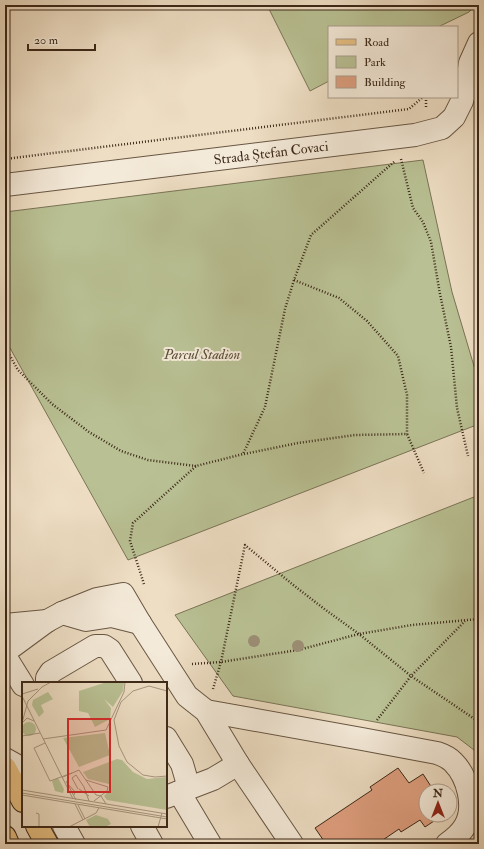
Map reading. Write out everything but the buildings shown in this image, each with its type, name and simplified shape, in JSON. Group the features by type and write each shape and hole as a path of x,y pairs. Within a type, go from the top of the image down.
{"main road":[{"path":"5,768 22,799"},
{"path":"38,827 47,844"},
{"path":"5,837 8,844"}],"street":[{"name":"Strada Ștefan Covaci","path":"5,185 415,135 442,128 454,117 462,101 470,63 479,43"},
{"path":"5,650 54,617 97,598 124,594 140,623 187,696 206,711 238,764 292,844"},
{"path":"5,625 54,617 86,620 112,616 140,623"},
{"path":"47,682 47,678 51,672 95,646 104,646 110,650 130,682"},
{"path":"5,656 22,683"},
{"path":"206,711 372,741 444,756 452,761 459,769 467,784 470,801 465,826 448,844"},
{"path":"167,740 182,764 178,792 210,844"},
{"path":"5,759 22,768"},
{"path":"178,792 213,779 238,764"},
{"path":"65,827 74,844"},
{"path":"143,827 152,844"}],"path":[{"path":"5,159 409,109 422,98"},
{"path":"243,454 265,407 285,309 311,235 400,156 413,208 423,222 431,242 451,347 457,408 468,456"},
{"path":"294,280 339,298 367,321 398,356 407,395 407,434 424,473"},
{"path":"5,347 18,370 52,404 89,432 121,451 148,460 196,466 243,454 298,443 355,435 407,434"},
{"path":"145,585 130,541 133,524 196,466"},
{"path":"206,711 221,662 245,545 292,584 359,634 411,676 479,722"},
{"path":"168,666 221,662 298,650 359,634 412,625 479,619"},
{"path":"372,741 411,676 465,621"}],"green space":[{"path":"267,5 476,5 469,12 440,26 328,26 328,82 310,91"},
{"name":"Parcul Stadion","path":"423,160 452,292 479,383 479,424 128,560 5,339 5,212"},
{"path":"479,495 479,759 474,750 457,737 233,696 175,615"}]}
